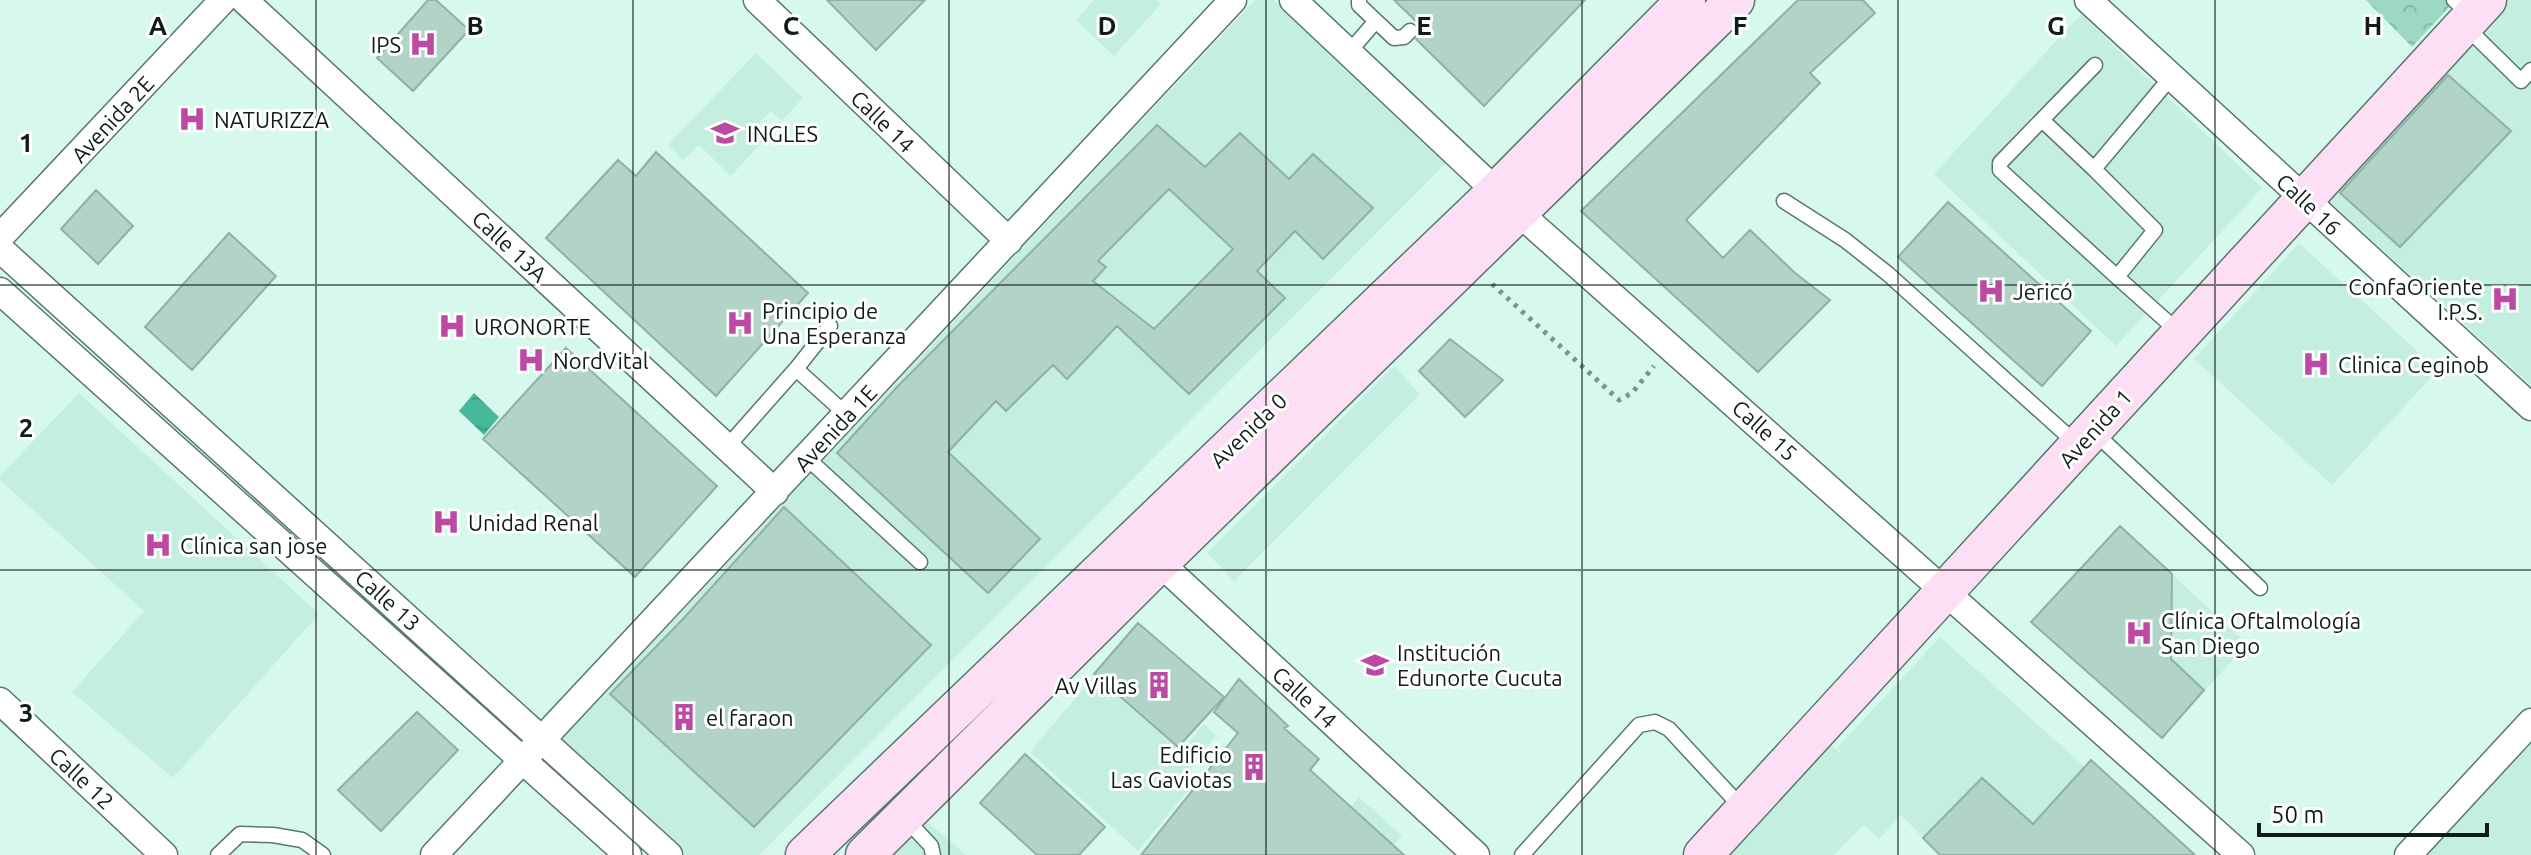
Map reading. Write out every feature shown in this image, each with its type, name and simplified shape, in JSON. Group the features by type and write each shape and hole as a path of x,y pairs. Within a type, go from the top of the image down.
{"street":[{"name":"Avenida 2E","path":"0,237 223,0"},
{"name":"Calle 13A","path":"244,0 775,492"},
{"name":"Calle 14","path":"757,0 1009,241"},
{"name":"Avenida 1E","path":"434,855 1233,0"},
{"name":"Calle 15","path":"1293,0 1508,202 2241,855"},
{"name":"Avenida 0","path":"805,855 1468,261 1508,202 1686,0"},
{"name":"Avenida 0","path":"865,855 1147,551 1508,202 1735,0"},
{"name":"Calle 16","path":"2088,0 2531,407"},
{"name":"Avenida 1","path":"1703,855 2182,334 2469,10"},
{"name":"Calle 13","path":"0,249 669,855"},
{"name":"Calle 13","path":"0,291 628,855"},
{"name":"Calle 14","path":"1147,551 1476,855"},
{"name":"Calle 12","path":"0,701 164,855"},
{"path":"2408,855 2531,722"}],"lane":[{"path":"1359,0 1359,5 1394,38 1404,37 1410,31"},
{"path":"2469,10 2528,81"},
{"path":"1349,52 1375,22"},
{"path":"2095,65 2000,163 2000,170 2182,334"},
{"path":"2094,169 2172,76"},
{"path":"2042,120 2155,230 2117,277"},
{"path":"1784,201 1845,240 1888,274 2260,588"},
{"path":"727,447 830,326"},
{"path":"796,369 847,415"},
{"path":"807,458 920,562"},
{"path":"1522,855 1639,725 1655,722 1669,729 1744,810"},
{"path":"903,817 931,846 933,855"},
{"path":"218,855 240,834 302,840 323,855"}],"path":[{"path":"1468,261 1619,400 1632,393 1670,345"}],"shaded area":[{"path":"1094,0 1156,0 1161,4 1114,56 1076,20"},
{"path":"1255,0 1274,0 1450,159 759,855 687,855 562,739"},
{"path":"2499,0 2531,0 2531,385 2318,191"},
{"path":"2081,14 2262,188 2116,346 1934,174"},
{"path":"756,53 803,98 782,121 771,111 757,126 767,137 731,176 699,145 683,160 668,145"},
{"name":"Clinica Ceginob","path":"2299,243 2438,370 2332,485 2194,359"},
{"path":"1394,366 1420,394 1234,581 1207,553"},
{"name":"Clínica san jose","path":"79,393 319,614 173,778 72,692 144,611 0,480 0,476"},
{"name":"Clínica Oftalmología San Diego","path":"2120,526 2247,644 2162,738 2031,622"},
{"path":"1940,637 2085,767 2033,823 1982,778 1923,838 1901,815 1879,839 1864,825 1834,855 1725,855 1831,745 1843,755 1837,748"},
{"path":"1094,676 1181,752 1204,724 1216,735 1185,776 1195,782 1138,851 1030,752"},
{"path":"2531,724 2531,855 2409,855"},
{"path":"1359,797 1402,836 1384,855 1315,850"},
{"path":"916,812 966,855 875,855"}],"green space":[{"path":"2366,0 2456,0 2412,47"}],"water":[{"path":"474,393 499,417 484,435 459,411"}],"building":[{"name":"IPS","path":"428,0 436,0 469,30 413,91 377,58"},
{"path":"827,0 925,0 876,50"},
{"path":"1394,0 1585,0 1484,106 1416,39 1420,33 1419,24"},
{"path":"1798,0 1863,0 1875,13 1810,73 1820,83 1686,220 1723,258 1750,230 1795,273 1830,300 1758,372 1581,211"},
{"path":"2448,75 2511,131 2400,247 2340,193"},
{"path":"1157,125 1205,167 1240,133 1289,179 1313,154 1373,208 1323,259 1295,231 1257,271 1285,298 1189,394 1117,326 1067,379 1053,365 1006,411 996,401 948,452 1040,539 988,593 837,453 898,386","holes":["1169,189 1233,249 1154,329 1093,281 1106,267 1098,261"]},
{"path":"656,152 808,293 716,396 546,238 618,160 636,176"},
{"path":"96,190 133,226 98,264 61,229"},
{"name":"Jericó","path":"1948,202 2091,331 2042,386 1898,257"},
{"path":"229,233 276,276 192,370 145,327"},
{"path":"1450,339 1503,380 1465,417 1419,371"},
{"path":"566,348 717,486 635,577 483,439"},
{"path":"784,507 931,645 754,827 610,694"},
{"name":"Clínica Oftalmología San Diego","path":"2120,526 2172,574 2171,659 2204,690 2162,738 2031,622"},
{"name":"Av Villas","path":"1138,623 1224,697 1178,747 1094,674"},
{"name":"Edificio Las Gaviotas","path":"1239,679 1288,726 1284,728 1319,759 1310,770 1404,855 1141,855 1238,733 1214,712"},
{"path":"417,712 458,750 381,831 338,790"},
{"path":"1025,754 1105,827 1079,855 1037,855 980,803"},
{"path":"2091,760 2195,855 1940,855 1923,838 1982,778 2033,824"}],"place":[{"name":"IPS","path":"423,44"},
{"name":"NATURIZZA","path":"192,119"},
{"name":"INGLES","path":"725,133"},
{"name":"Jericó","path":"1991,291"},
{"name":"ConfaOriente I.P.S.","path":"2505,299"},
{"name":"Principio de Una Esperanza","path":"740,323"},
{"name":"URONORTE","path":"452,326"},
{"name":"NordVital","path":"531,360"},
{"name":"Clinica Ceginob","path":"2316,364"},
{"name":"Unidad Renal","path":"446,522"},
{"name":"Clínica san jose","path":"158,545"},
{"name":"Clínica Oftalmología San Diego","path":"2139,633"},
{"name":"Institución Edunorte Cucuta","path":"1375,665"},
{"name":"Av Villas","path":"1159,685"},
{"name":"el faraon","path":"684,717"},
{"name":"Edificio Las Gaviotas","path":"1254,767"}]}
